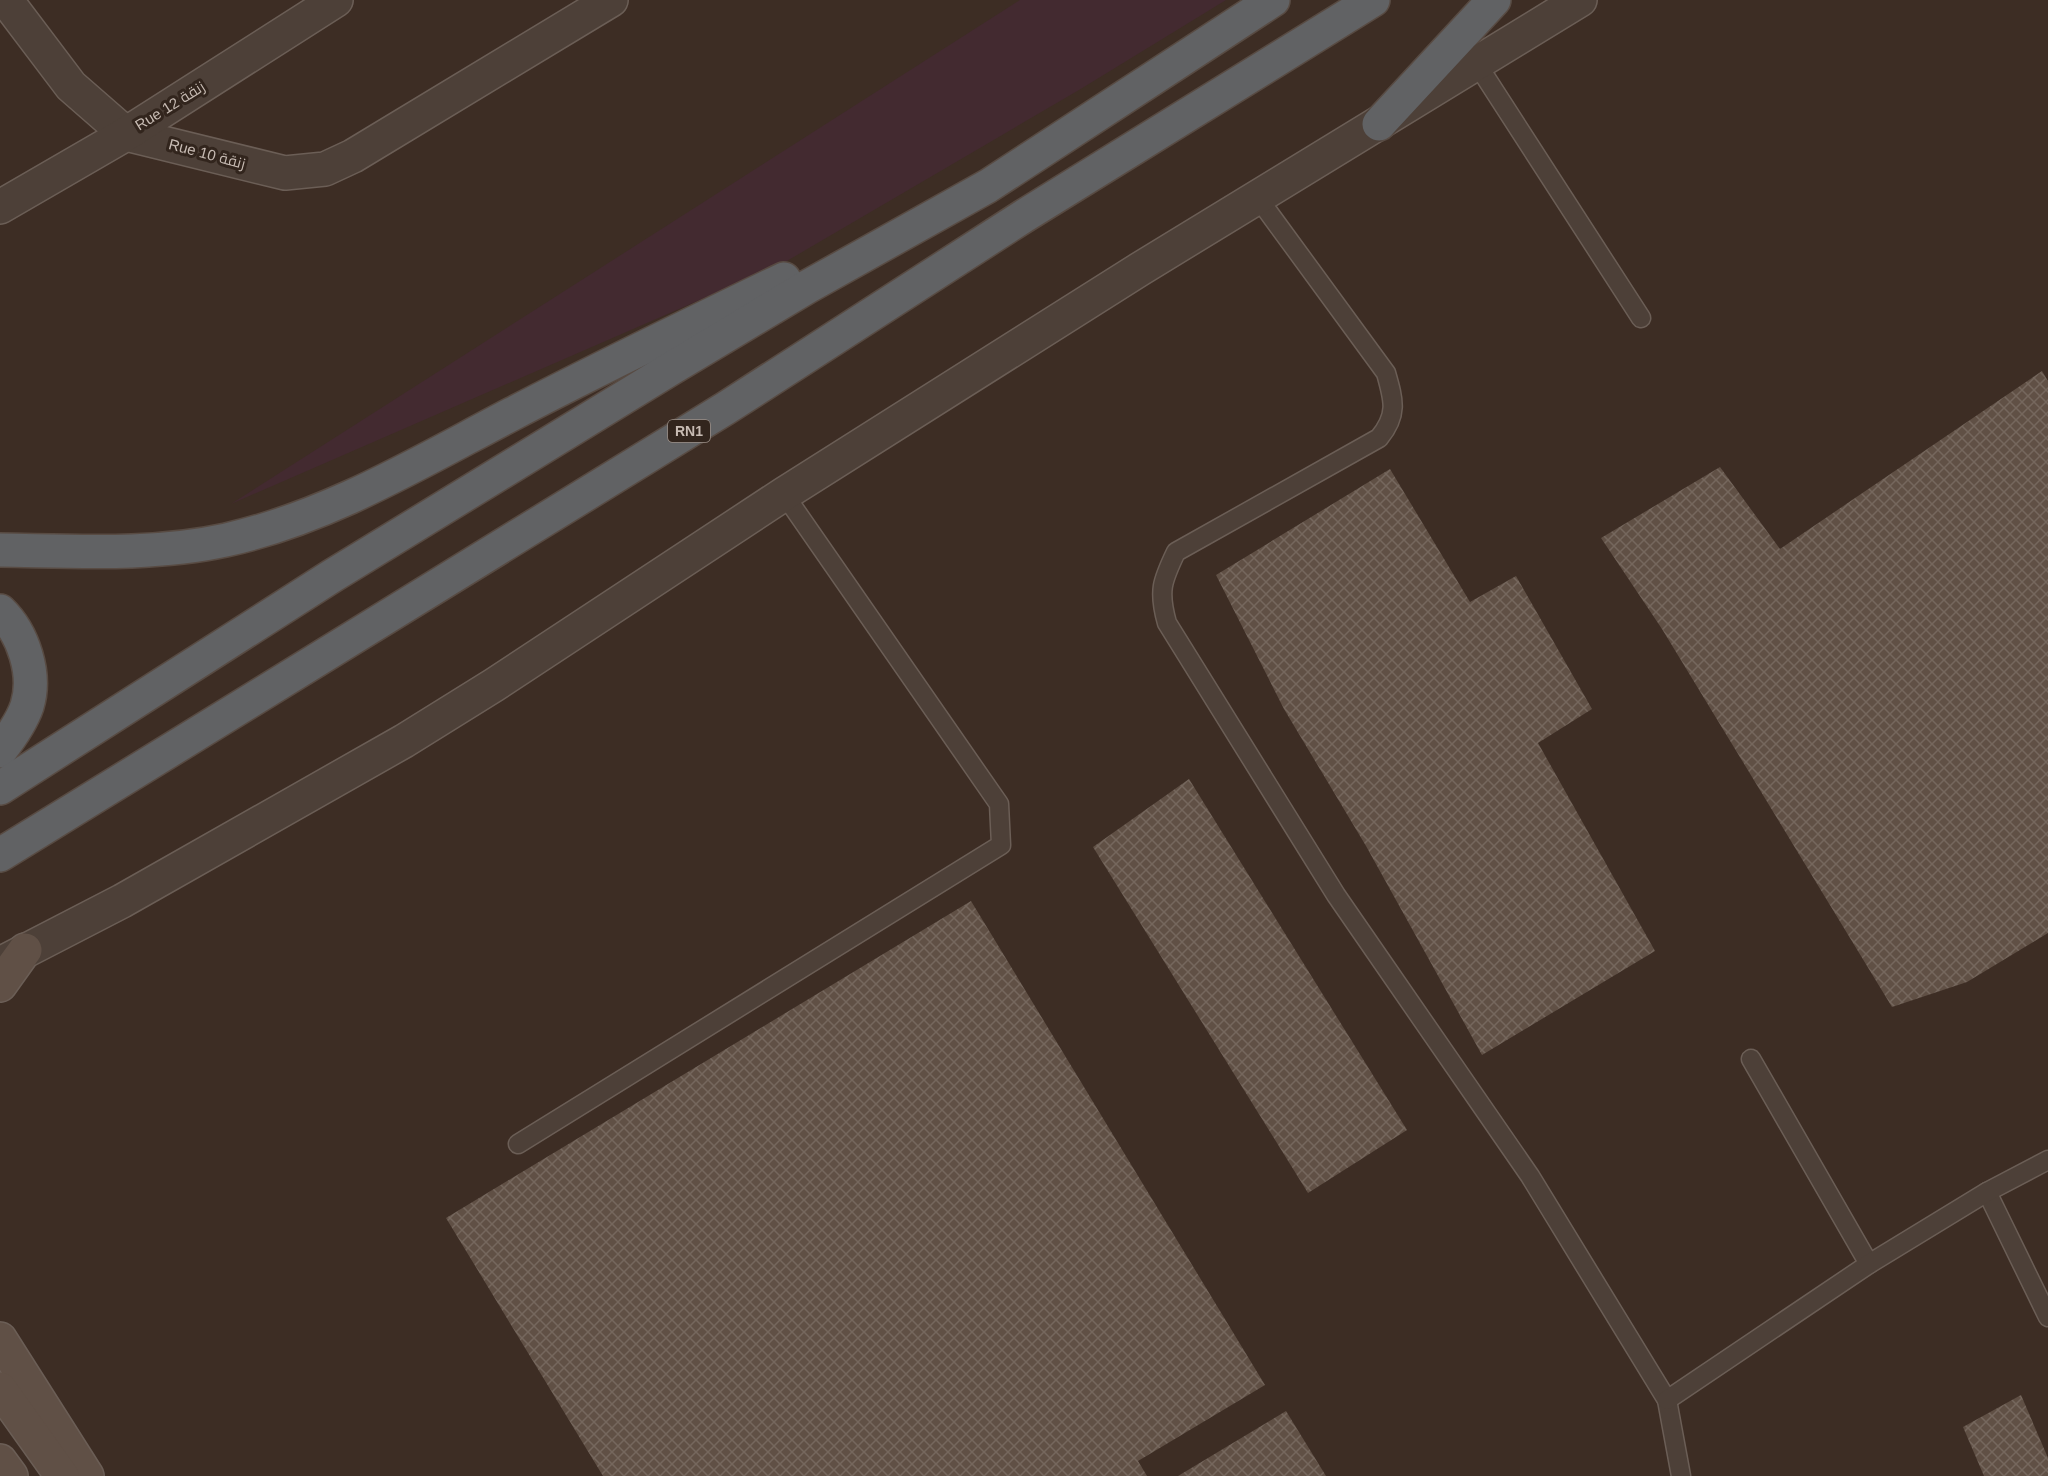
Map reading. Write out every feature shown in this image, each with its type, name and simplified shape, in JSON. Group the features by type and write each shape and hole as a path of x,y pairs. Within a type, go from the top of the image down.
{"highway":[{"path":"0,788 332,576 652,380 807,287 988,186 1273,0"},
{"name":"RN1","path":"0,855 726,408 1024,216 1373,0"},
{"path":"1379,124 1494,0"},
{"path":"0,550 173,549 236,537 328,508 603,367 814,264 909,226 988,186"},
{"path":"0,611 14,624 30,663 27,705 0,751"}],"main road":[{"path":"0,984 12,957"},
{"path":"0,1339 87,1476"},
{"path":"0,1389 62,1476"},
{"path":"0,1461 11,1476"}],"street":[{"name":"Rue 10 زنقة","path":"6,0 71,86 126,134 285,173 324,169 417,119 611,0"},
{"name":"Rue 12 زنقة","path":"0,207 126,134 336,0"},
{"path":"12,957 122,901 404,741 494,685 784,494 1140,269 1580,0"}],"lane":[{"path":"1477,64 1641,318"},
{"path":"1258,198 1386,373 1392,394 1391,424 1379,438 1176,552 1163,579 1161,601 1167,623 1336,895 1530,1176 1667,1400 1681,1476"},
{"path":"518,1144 1000,845 999,804 784,494"},
{"path":"1751,1059 1869,1264"},
{"path":"1667,1400 1869,1264 1987,1192 2048,1160"},
{"path":"1987,1192 2048,1317"}],"shaded area":[{"path":"1020,0 1226,0 1079,90 780,265 231,504"}],"building":[{"path":"2042,371 2048,381 2048,933 1967,982 1892,1007 1662,629 1601,538 1720,467 1780,549"},
{"path":"1390,469 1470,602 1516,576 1592,709 1538,743 1655,951 1482,1055 1366,846 1284,709 1216,575"},
{"path":"1189,779 1407,1130 1308,1193 1093,847"},
{"path":"971,901 1265,1385 1138,1461 1147,1476 603,1476 446,1218"},
{"path":"2021,1395 2048,1458 2048,1476 1984,1476 1963,1427"},
{"path":"1286,1411 1326,1476 1178,1476"}]}
